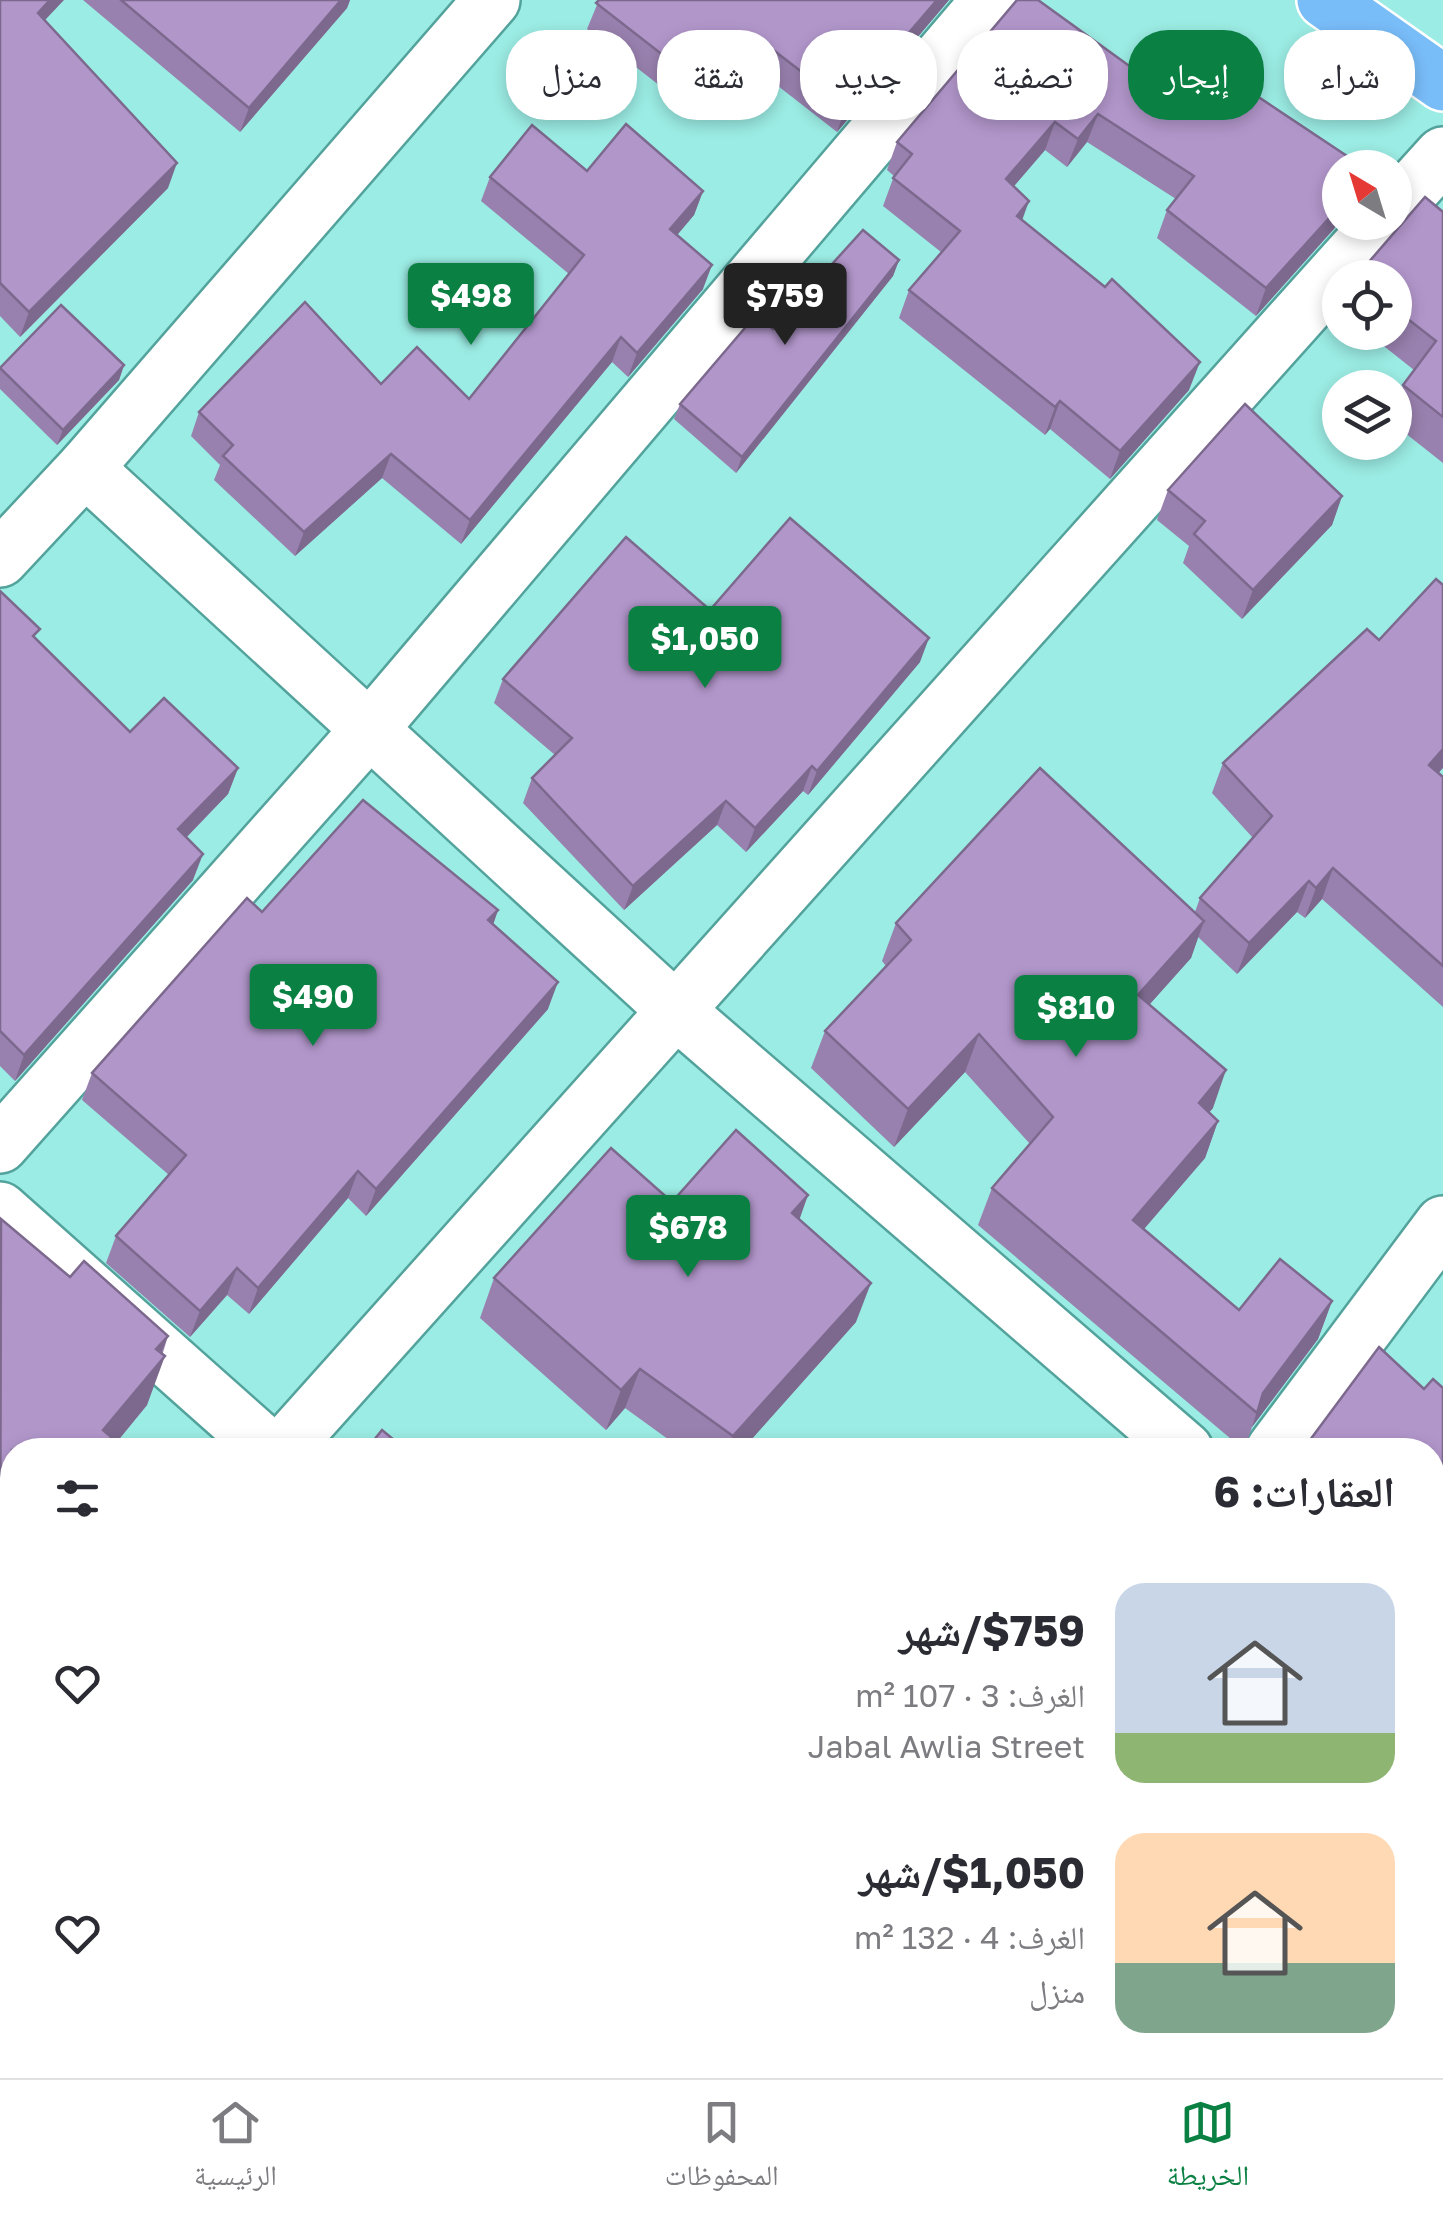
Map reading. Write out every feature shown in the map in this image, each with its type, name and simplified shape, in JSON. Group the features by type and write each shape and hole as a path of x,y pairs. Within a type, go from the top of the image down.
{"highway":[{"path":"1341,5 1443,83"}],"street":[{"path":"0,559 85,468 492,0"},
{"path":"0,1145 368,731 990,0"},
{"path":"1412,189 1443,155"},
{"path":"293,1438 673,1008 1366,240"},
{"path":"85,468 673,1008 1171,1438"},
{"path":"0,1210 256,1438"},
{"path":"1283,1438 1443,1224"}],"building":[{"path":"0,0 50,0 38,13 177,163 29,312 0,283"},
{"path":"121,0 341,0 249,108"},
{"path":"937,0 911,30 800,30 800,71 780,55 780,30 657,30 657,51 637,35 637,30 631,30 596,3"},
{"path":"1017,0 1038,0 1080,30 992,30"},
{"path":"1108,51 1128,65 1128,120 1264,120 1264,101 1284,114 1284,120 1293,120 1338,150 1322,150 1322,226 1266,288 1167,210 1194,176 1107,120"},
{"path":"957,71 957,120 1093,120 1078,139 1055,122 1006,179 1029,201 1017,216 1105,287 1112,279 1200,362 1120,451 1060,401 1055,407 909,290 960,231 893,178 912,154 897,142 916,120 937,120 937,95"},
{"path":"626,124 703,191 670,229 712,265 637,353 621,337 470,520 391,454 304,532 223,456 233,445 199,412 305,302 381,384 417,347 469,399 584,255 490,177 532,125 587,171"},
{"path":"1425,197 1443,212 1443,417 1412,392 1412,373 1436,341 1412,322 1412,260 1371,260 1388,240 1412,240 1412,212"},
{"path":"863,230 899,260 742,457 680,404 756,315 773,329"},
{"path":"61,305 124,365 63,430 0,368"},
{"path":"1245,404 1342,496 1253,590 1194,534 1205,521 1168,490"},
{"path":"790,518 929,638 817,771 812,766 755,828 726,801 633,886 532,778 572,738 503,679 626,537 710,610"},
{"path":"1436,579 1443,585 1443,749 1429,765 1443,777 1443,966 1333,868 1316,888 1309,881 1249,943 1200,898 1272,816 1223,763 1367,629 1379,640"},
{"path":"0,591 40,629 33,636 130,732 164,698 238,768 178,829 203,854 24,1055 0,1031"},
{"path":"1040,768 1204,921 1138,995 1226,1070 1199,1103 1218,1121 1133,1220 1239,1310 1280,1259 1332,1301 1263,1393 1257,1413 992,1188 1053,1117 979,1034 908,1109 825,1031 911,940 896,923"},
{"path":"363,800 498,910 488,920 558,982 376,1189 358,1171 258,1288 237,1268 200,1311 116,1236 186,1155 92,1073 247,898 262,912"},
{"path":"736,1130 808,1195 792,1213 871,1283 733,1436 640,1369 621,1390 494,1278 611,1148 672,1202"},
{"path":"1,1219 70,1277 84,1261 168,1336 156,1349 165,1356 103,1430 112,1438 0,1438"},
{"path":"1379,1347 1424,1389 1433,1379 1443,1388 1443,1438 1311,1438"},
{"path":"382,1430 392,1438 376,1438"}]}
